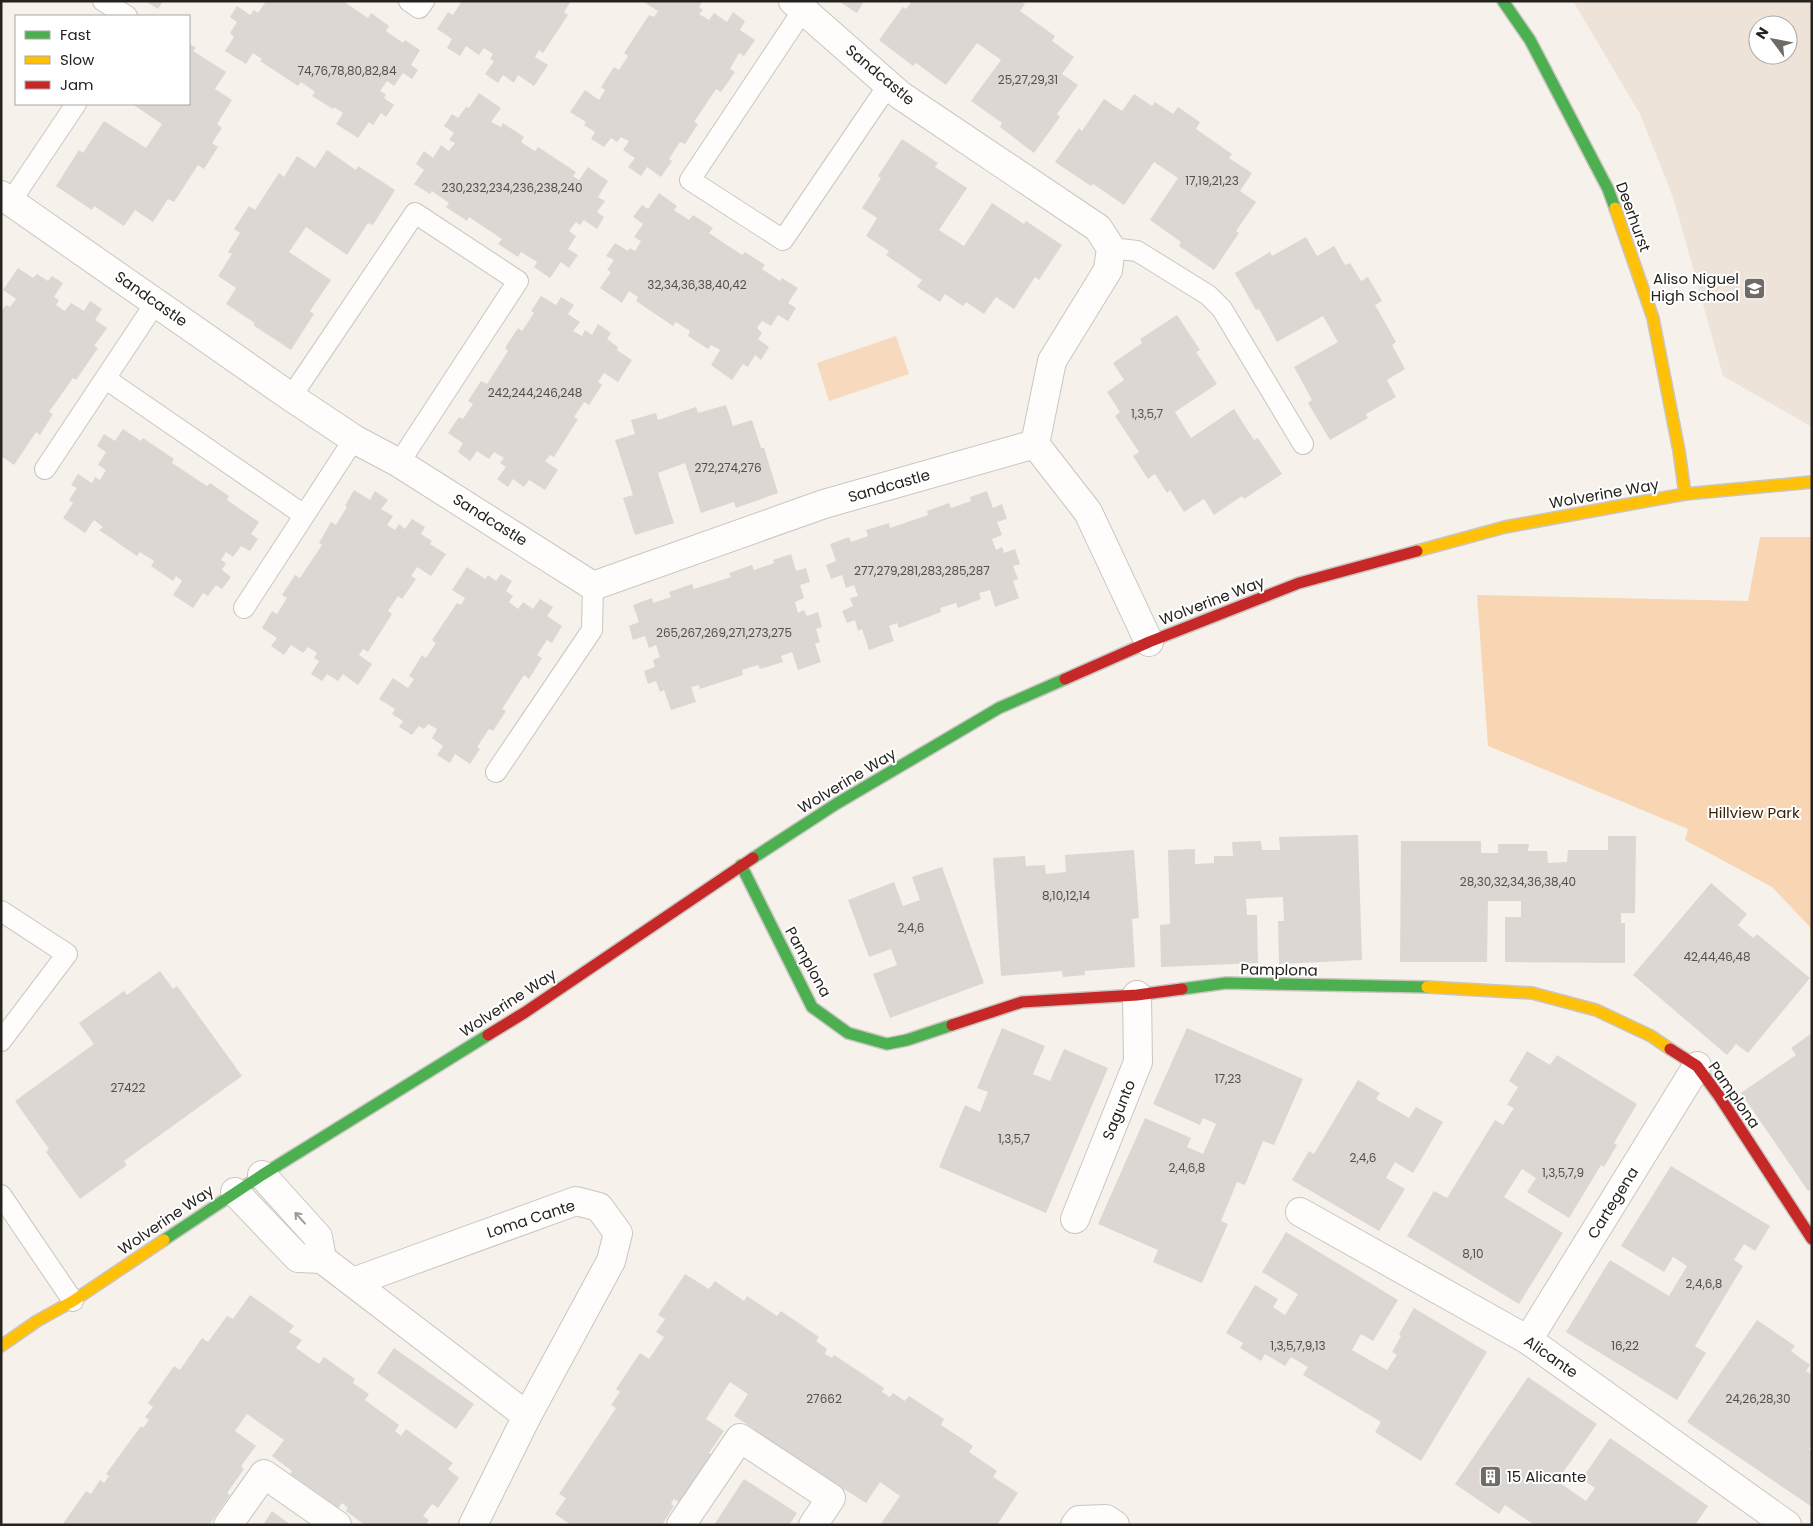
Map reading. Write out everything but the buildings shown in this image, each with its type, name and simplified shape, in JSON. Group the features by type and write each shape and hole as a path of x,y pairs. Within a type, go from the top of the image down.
{"street":[{"name":"Deerhurst","path":"1503,1 1530,40 1608,189 1653,318 1679,451 1685,494"},
{"name":"Sandcastle","path":"798,6 900,95 1098,228 1111,248"},
{"name":"Sandcastle","path":"6,198 354,438 399,463 594,586 824,504 1035,444"},
{"path":"1111,248 1108,270 1052,361 1035,444 1088,512 1149,642"},
{"name":"Wolverine Way","path":"1,1346 73,1301 235,1192 524,1013 740,865 836,804 999,708 1149,642 1309,580 1505,527 1685,494 1812,482"},
{"name":"Pamplona","path":"740,865 812,1006 848,1033 887,1044 907,1040 1022,1002 1137,995 1226,984 1464,988 1532,993 1596,1010 1651,1036 1697,1066 1812,1238"},
{"name":"Sagunto","path":"1074,1219 1138,1062 1137,995"},
{"name":"Cartegena","path":"1528,1340 1697,1066"},
{"path":"262,1175 318,1237 322,1259"},
{"path":"235,1192 298,1258 322,1259 527,1416"},
{"name":"Loma Cante","path":"353,1282 576,1201 599,1207 618,1233 611,1261 527,1416 473,1525"},
{"name":"Alicante","path":"1300,1212 1528,1340 1787,1525"},
{"path":"680,1525 740,1438 831,1498 814,1525"},
{"path":"228,1525 264,1474 337,1525"},
{"path":"1075,1525 1079,1520 1106,1519 1115,1525"}],"lane":[{"path":"103,1 125,15"},
{"path":"409,1 419,8 424,1"},
{"path":"798,6 690,180 783,240 889,84"},
{"path":"6,198 75,105"},
{"path":"292,397 415,213 518,281 399,463"},
{"path":"1111,248 1137,251 1208,295 1222,309 1304,444"},
{"path":"46,469 156,302"},
{"path":"106,379 304,515"},
{"path":"244,608 354,438"},
{"path":"496,772 592,630 594,586"},
{"path":"1,911 67,954 1,1041"},
{"path":"1,1195 73,1301"}],"shaded area":[{"name":"Aliso Niguel High School","path":"1573,1 1812,1 1812,427 1723,376 1674,200 1640,114"},
{"path":"896,336 909,374 829,401 817,363"}],"green space":[{"name":"Hillview Park","path":"1760,537 1812,537 1812,973 1810,927 1772,887 1685,840 1688,829 1488,746 1477,595 1748,601"}],"traffic: fast":[{"path":"1503,1 1530,40 1608,189 1615,208"},
{"path":"753,858 836,804 999,708 1065,679"},
{"path":"741,865 812,1007 848,1033 887,1044 907,1040 952,1025"},
{"path":"1182,989 1226,983 1427,987"},
{"path":"164,1240 262,1175 488,1035"}],"traffic: slow":[{"path":"1615,208 1653,318 1679,451 1685,494"},
{"path":"1417,551 1505,527 1685,494 1812,482"},
{"path":"1427,987 1532,993 1596,1010 1651,1036 1670,1049"},
{"path":"1,1346 37,1321 73,1301 164,1240"}],"traffic: jam":[{"path":"1065,679 1149,642 1299,583 1417,551"},
{"path":"488,1035 524,1013 753,858"},
{"path":"952,1025 1022,1002 1137,995 1182,989"},
{"path":"1670,1049 1697,1066 1719,1096 1812,1239"}],"place":[{"name":"Aliso Niguel High School","path":"1755,288"},
{"name":"15 Alicante","path":"1491,1477"}]}
